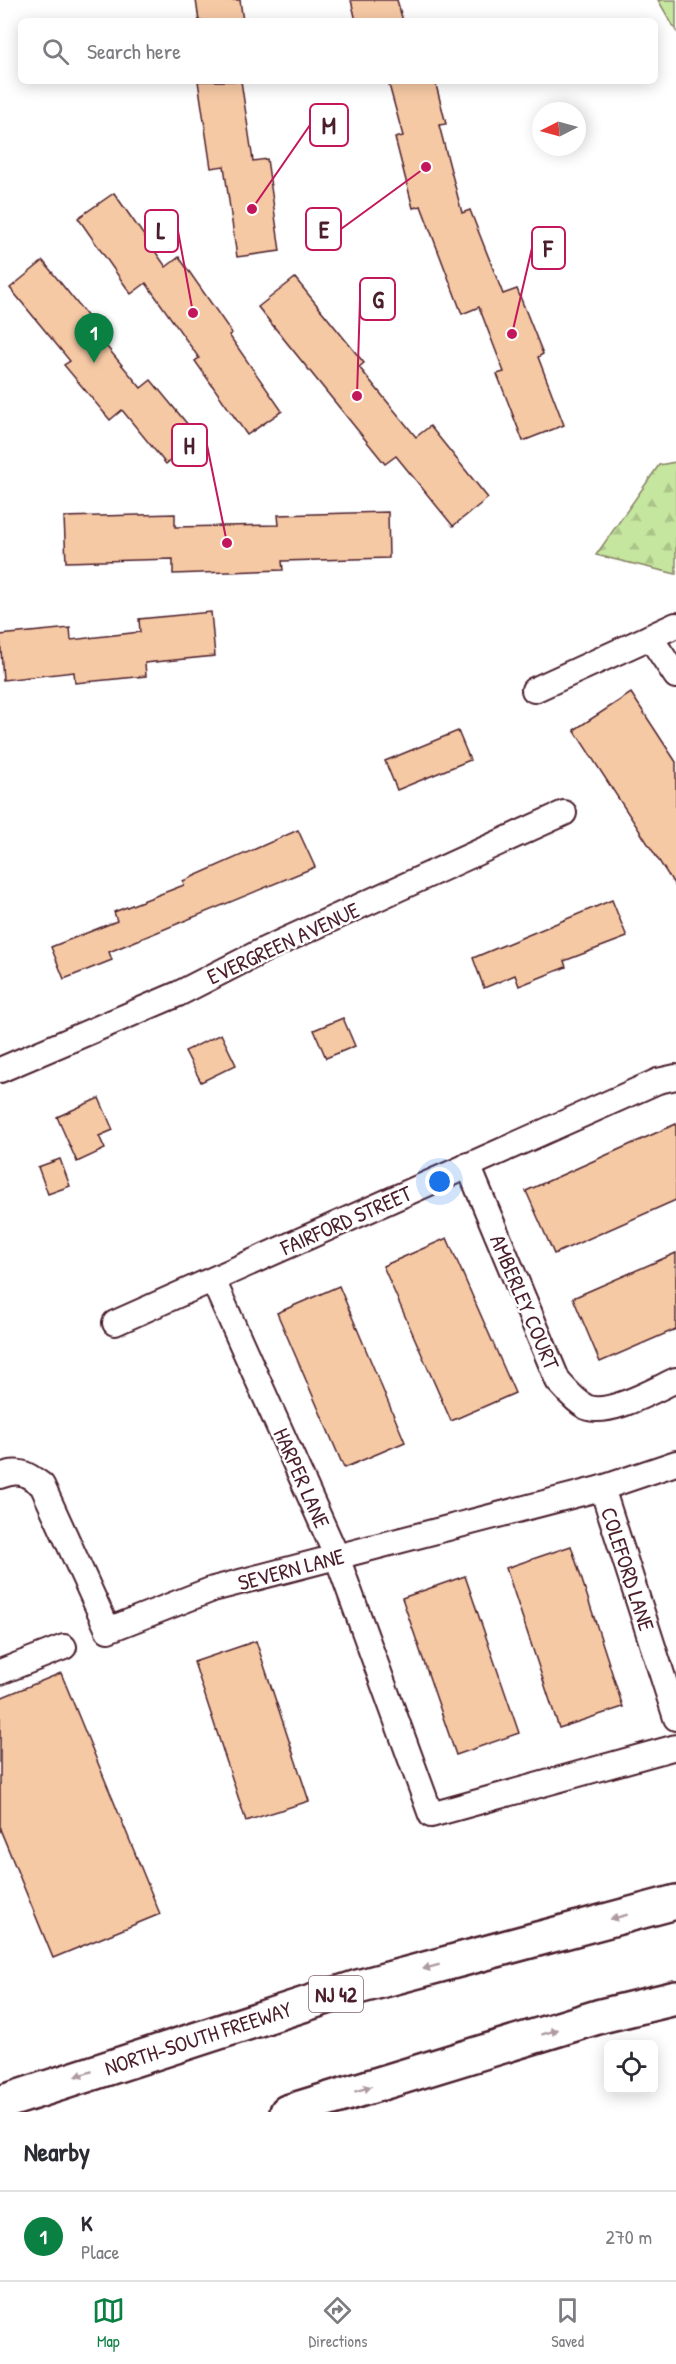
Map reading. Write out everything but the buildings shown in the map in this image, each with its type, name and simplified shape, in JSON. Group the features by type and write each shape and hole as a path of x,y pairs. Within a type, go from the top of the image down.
{"highway":[{"name":"NORTH-SOUTH FREEWAY","path":"0,2103 358,1987 676,1902"},
{"path":"287,2112 601,2016 676,1998"}],"street":[{"path":"534,690 676,625"},
{"path":"650,637 676,676"},
{"name":"EVERGREEN AVENUE","path":"0,1070 178,994 266,949 564,813"},
{"name":"FAIRFORD STREET","path":"115,1323 658,1081 676,1077"},
{"name":"AMBERLEY COURT","path":"468,1165 558,1381 588,1408 602,1408 619,1405 676,1380"},
{"name":"HARPER LANE","path":"213,1280 337,1557 431,1815 676,1747"},
{"name":"SEVERN LANE","path":"0,1476 7,1473 27,1473 42,1485 108,1630 213,1589 602,1488 676,1462"},
{"name":"COLEFORD LANE","path":"602,1488 676,1718"},
{"path":"0,1672 64,1647"}],"green space":[{"path":"658,0 676,0 676,31"},
{"path":"676,462 676,574 596,555 659,465"}],"place":[{"name":"E","path":"426,167"},
{"name":"M","path":"252,209"},
{"name":"L","path":"193,313"},
{"name":"F","path":"512,334"},
{"name":"K","path":"94,363"},
{"name":"G","path":"357,396"},
{"name":"H","path":"227,543"}]}
